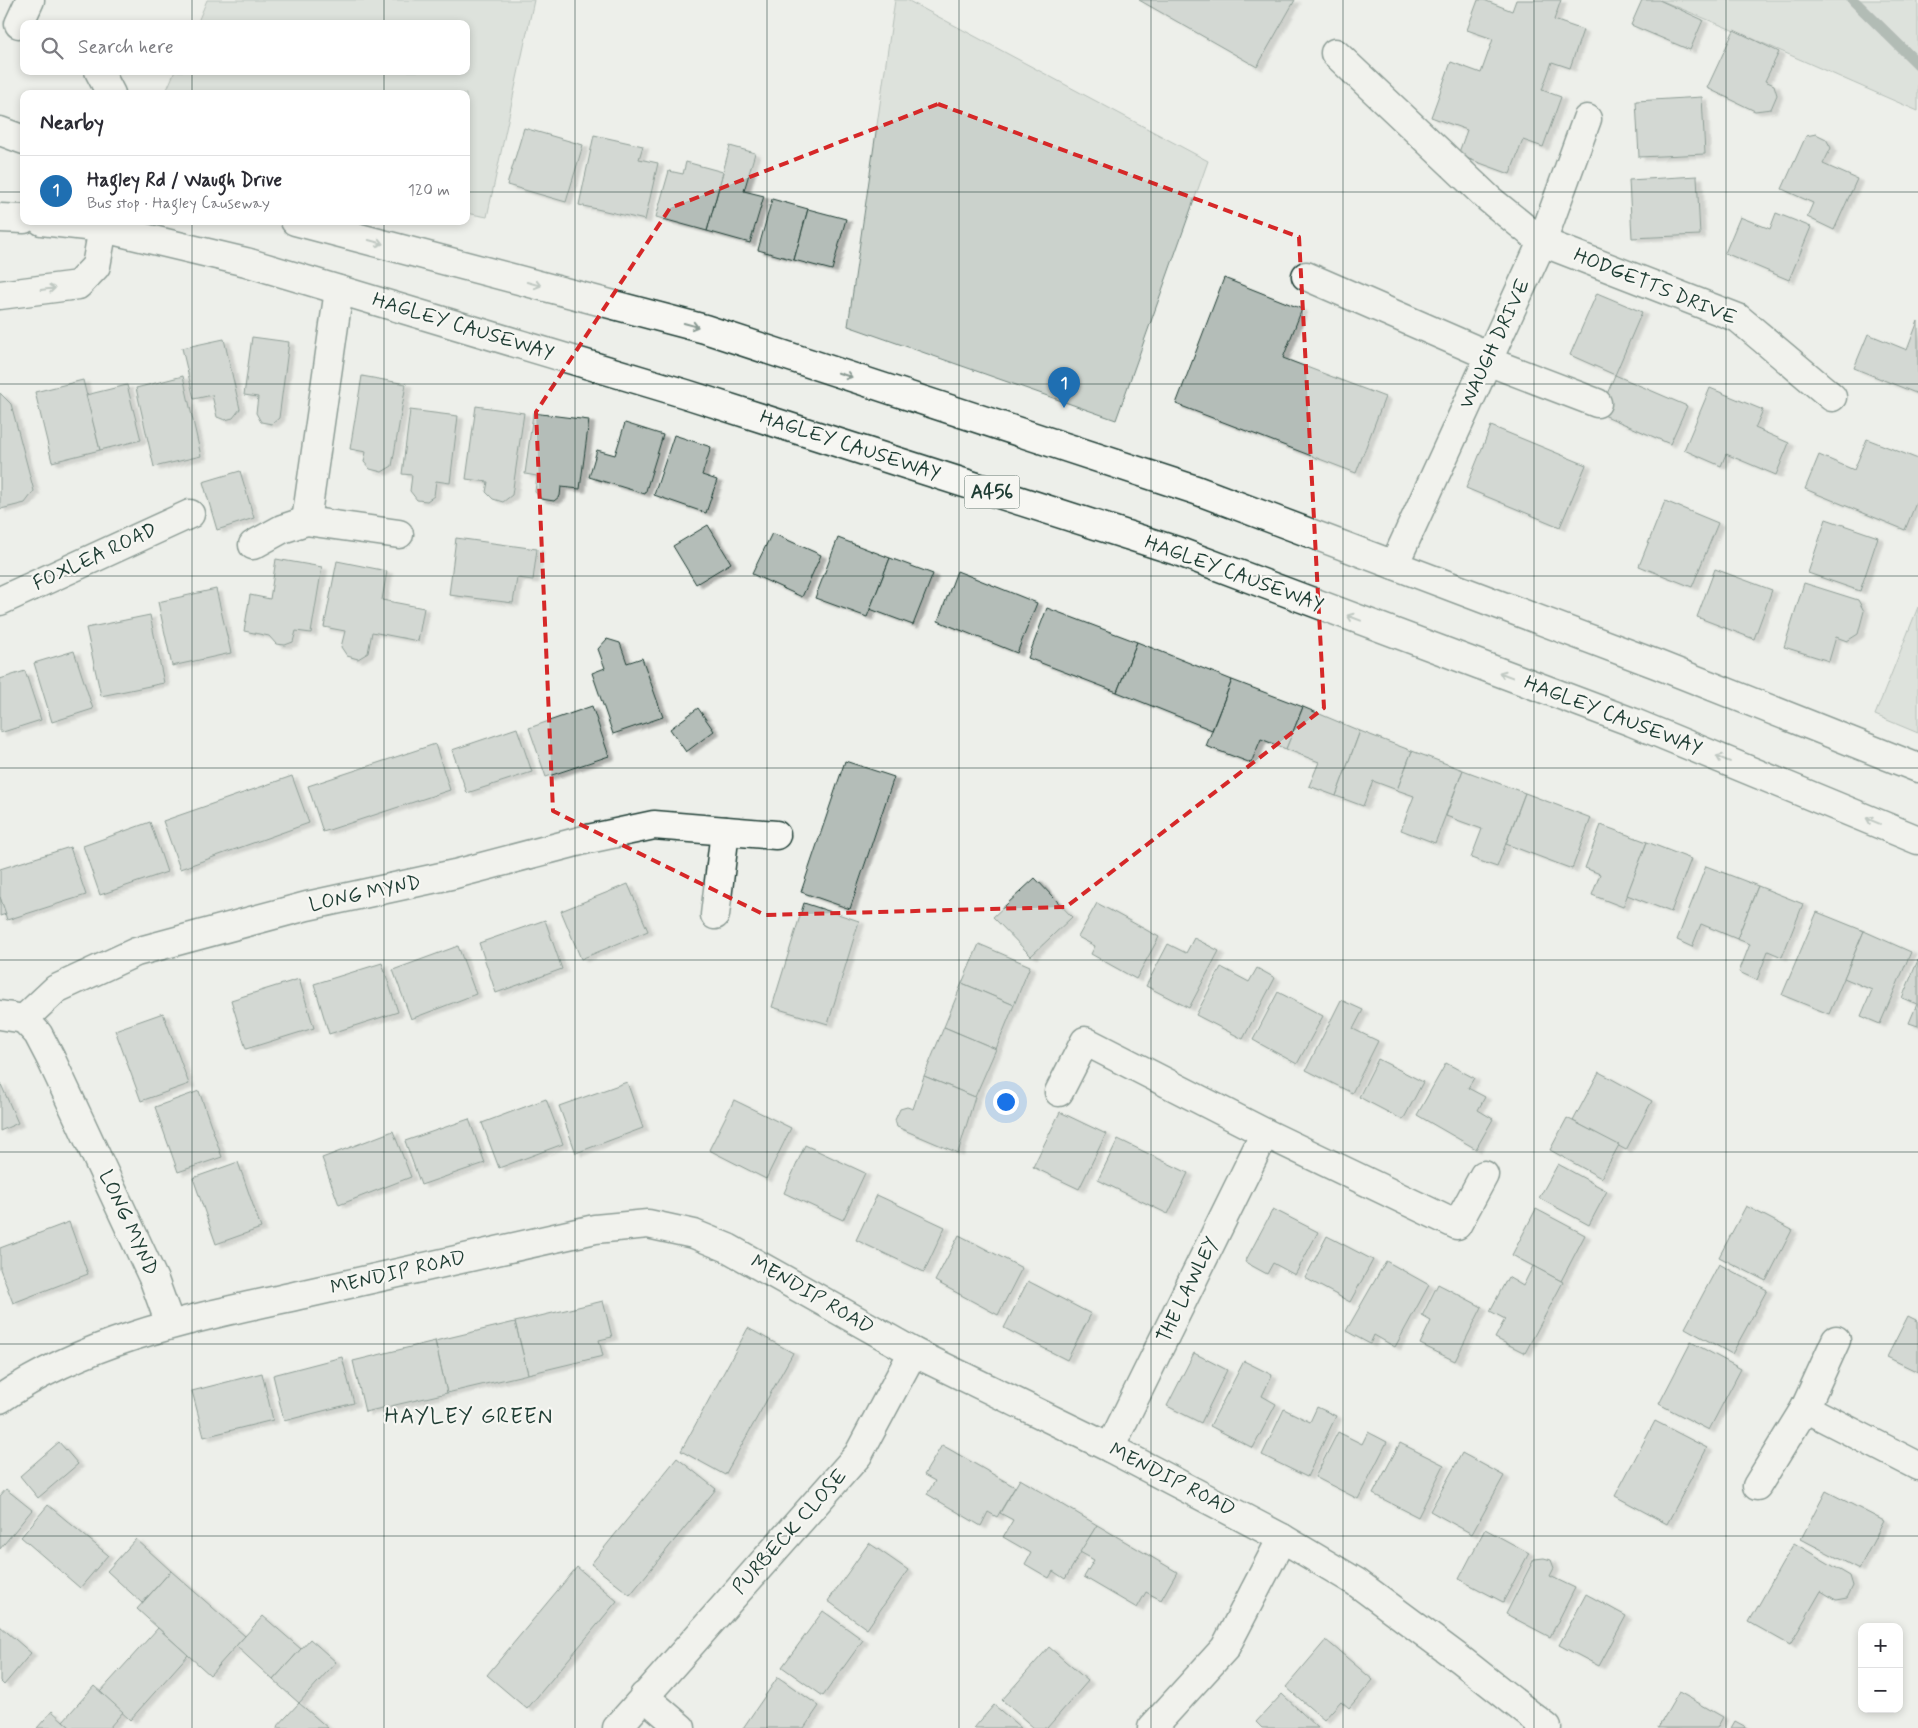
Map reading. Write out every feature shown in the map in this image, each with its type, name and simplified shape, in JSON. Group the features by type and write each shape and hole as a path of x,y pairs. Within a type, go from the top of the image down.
{"main road":[{"path":"14,22 30,0"},
{"name":"HODGETTS DRIVE","path":"1335,53 1489,199 1542,242 1738,318 1832,397"},
{"path":"100,75 109,90"},
{"name":"WAUGH DRIVE","path":"1394,565 1542,242 1587,119"},
{"path":"0,131 20,138"},
{"path":"0,218 20,219"},
{"name":"HAGLEY CAUSEWAY","path":"77,225 103,228 246,262 686,394 1177,552 1632,722 1918,840"},
{"path":"310,225 705,328 1196,490 1665,668 1918,768"},
{"path":"0,295 78,285 96,266 103,228"},
{"path":"1306,276 1489,358 1597,403"},
{"path":"306,521 339,290"},
{"name":"FOXLEA ROAD","path":"0,601 190,514"},
{"path":"253,545 282,529 306,521 399,534"},
{"name":"LONG MYND","path":"170,1324 154,1280 38,1034 12,1017 56,990 136,952 307,906 455,874 588,839 654,825 776,835"},
{"path":"715,915 725,831"},
{"path":"1058,1092 1085,1041 1265,1133 1457,1225 1484,1175"},
{"name":"THE LAWLEY","path":"1110,1448 1265,1133"},
{"name":"MENDIP ROAD","path":"0,1399 58,1364 170,1324 595,1229 648,1224 694,1234 728,1248 913,1352 1110,1448 1282,1538 1356,1582 1548,1728"},
{"path":"1757,1486 1805,1408 1836,1340"},
{"name":"PURBECK CLOSE","path":"617,1728 858,1455 913,1352"},
{"path":"1805,1408 1918,1466"},
{"path":"1152,1728 1225,1648 1282,1538"},
{"path":"644,1696 681,1728"}],"highlighted area":[{"path":"938,104 1299,237 1324,708 1066,907 765,915 553,811 536,412 670,208"}],"shaded area":[{"path":"207,0 534,0 487,217 470,214 470,90 167,90 173,75 470,75 470,20 199,20"},
{"path":"895,0 907,0 1208,161 1116,420 848,326"},
{"path":"1660,0 1918,0 1918,111 1757,41"},
{"path":"1918,607 1918,733 1875,715"}],"building":[{"path":"1139,0 1295,0 1257,67"},
{"path":"1478,0 1484,0 1512,11 1516,0 1561,0 1554,20 1583,30 1570,68 1552,62 1542,90 1561,97 1543,147 1523,140 1510,174 1458,155 1467,130 1431,117 1451,62 1481,73 1493,39 1467,30"},
{"path":"1642,0 1659,0 1703,20 1690,50 1631,25"},
{"path":"1734,30 1779,52 1765,81 1774,85 1777,95 1771,109 1755,111 1707,88"},
{"path":"1702,97 1705,154 1639,157 1636,101"},
{"path":"524,128 583,145 566,202 507,185"},
{"path":"1816,134 1826,139 1831,148 1823,164 1857,179 1834,230 1807,217 1813,203 1782,189 1806,136"},
{"path":"594,135 643,146 639,159 658,163 645,220 579,205"},
{"path":"730,146 755,153 744,191 764,196 750,243 707,231"},
{"path":"686,162 723,172 707,231 656,217 669,171 683,174"},
{"path":"1697,176 1700,235 1632,238 1629,180"},
{"path":"772,199 808,209 794,260 758,250"},
{"path":"808,209 846,219 832,270 794,260"},
{"path":"1776,213 1811,227 1789,280 1725,253 1740,217 1770,229"},
{"path":"1224,278 1302,309 1283,358 1385,397 1356,473 1176,404"},
{"path":"1597,293 1642,312 1615,375 1570,355"},
{"path":"1918,321 1918,394 1854,368 1868,334 1907,350"},
{"path":"252,337 289,342 279,418 272,424 261,422 256,413 258,397 244,395"},
{"path":"224,339 240,409 233,418 225,420 217,417 212,395 194,399 182,348"},
{"path":"1615,375 1687,406 1670,444 1599,413"},
{"path":"183,376 201,456 154,467 136,388"},
{"path":"362,376 406,384 392,466 382,472 370,469 364,462 366,452 350,449"},
{"path":"83,380 100,450 52,462 35,392"},
{"path":"127,385 141,440 100,450 86,395"},
{"path":"1710,388 1763,410 1755,428 1789,443 1776,475 1726,454 1721,466 1684,450"},
{"path":"0,393 11,404 34,491 25,503 1,509 0,508"},
{"path":"476,406 524,413 512,495 503,502 493,499 486,492 488,482 466,479"},
{"path":"410,410 458,416 450,483 436,481 434,496 427,501 417,500 410,491 412,475 402,474"},
{"path":"533,413 589,420 580,489 561,487 560,496 554,501 541,499 535,492 537,476 525,474"},
{"path":"625,423 663,435 645,494 589,477 597,450 615,455"},
{"path":"1491,426 1586,465 1560,527 1466,488"},
{"path":"674,435 711,447 702,475 717,480 706,513 654,495"},
{"path":"1867,439 1918,459 1918,498 1905,530 1805,489 1819,455 1854,470"},
{"path":"240,471 254,518 217,530 203,482"},
{"path":"1665,501 1718,523 1692,587 1639,566"},
{"path":"1826,519 1878,537 1860,591 1808,573"},
{"path":"708,525 731,563 696,584 673,546"},
{"path":"772,533 821,555 802,597 752,574"},
{"path":"456,538 537,549 533,580 517,578 513,603 449,595"},
{"path":"838,538 890,558 867,617 815,598"},
{"path":"890,558 933,574 913,625 870,609"},
{"path":"276,559 322,567 311,633 296,631 293,642 285,645 276,644 269,636 244,631 250,595 270,599"},
{"path":"337,561 387,571 382,600 424,608 418,641 372,632 368,653 358,659 347,656 341,647 345,631 324,627"},
{"path":"1715,569 1772,590 1754,639 1697,617"},
{"path":"957,571 1037,603 1017,653 938,621"},
{"path":"1804,583 1858,600 1864,611 1858,634 1847,641 1836,637 1829,661 1784,647"},
{"path":"216,589 231,653 172,666 158,602"},
{"path":"1047,608 1137,642 1117,692 1028,658"},
{"path":"150,615 164,683 101,696 86,628"},
{"path":"607,639 620,643 627,663 642,658 663,717 613,734 592,673 605,668 598,649"},
{"path":"1137,642 1232,680 1212,730 1117,692"},
{"path":"74,651 93,709 52,722 34,663"},
{"path":"25,671 41,720 0,733 0,679"},
{"path":"1232,680 1303,707 1286,749 1261,739 1251,763 1206,746"},
{"path":"592,706 609,756 546,777 529,728"},
{"path":"1303,707 1360,731 1336,796 1309,786 1319,762 1286,749"},
{"path":"698,708 714,731 686,752 670,729"},
{"path":"517,728 532,772 467,793 452,750"},
{"path":"1360,731 1412,751 1397,790 1373,781 1363,806 1336,796"},
{"path":"435,744 450,790 323,832 308,786"},
{"path":"1412,751 1463,770 1435,843 1401,830 1414,796 1397,790"},
{"path":"845,761 894,777 850,909 801,892"},
{"path":"1463,770 1525,793 1497,867 1471,858 1482,829 1446,816"},
{"path":"292,776 309,823 180,869 163,821"},
{"path":"1525,793 1591,818 1572,869 1506,844"},
{"path":"150,822 167,872 100,895 83,846"},
{"path":"1601,825 1647,842 1623,907 1592,895 1600,874 1585,868"},
{"path":"1647,842 1691,859 1671,912 1627,895"},
{"path":"70,847 86,895 7,920 0,897 0,869"},
{"path":"1706,866 1758,886 1737,939 1701,924 1692,947 1677,940"},
{"path":"1035,878 1072,917 1031,956 993,917"},
{"path":"628,884 648,931 581,959 561,911"},
{"path":"1758,886 1803,904 1782,957 1768,951 1757,980 1739,972 1750,944 1737,939"},
{"path":"0,897 6,914 0,916"},
{"path":"804,903 859,921 828,1024 772,1007"},
{"path":"1097,903 1159,937 1136,979 1091,954 1095,946 1078,937"},
{"path":"1817,912 1864,931 1829,1014 1782,995"},
{"path":"545,920 562,969 496,993 479,943"},
{"path":"1864,931 1911,952 1880,1024 1861,1016 1872,990 1844,978"},
{"path":"1194,938 1219,951 1189,1008 1146,986 1168,944 1186,953"},
{"path":"979,944 1030,966 1014,1005 962,983"},
{"path":"458,946 476,994 411,1019 393,970"},
{"path":"1918,960 1918,1026 1909,1023 1917,1004 1902,998"},
{"path":"382,963 398,1012 329,1034 314,984"},
{"path":"1221,967 1249,982 1257,968 1275,978 1243,1039 1196,1015"},
{"path":"299,979 314,1028 246,1049 231,1000"},
{"path":"962,983 1014,1005 996,1049 944,1027"},
{"path":"1278,992 1323,1016 1297,1064 1253,1040"},
{"path":"1341,1000 1363,1010 1353,1029 1378,1041 1352,1093 1306,1070"},
{"path":"163,1013 189,1084 141,1101 115,1030"},
{"path":"944,1027 996,1049 975,1097 924,1076"},
{"path":"1378,1059 1423,1082 1403,1120 1359,1097"},
{"path":"1446,1063 1474,1078 1468,1088 1485,1097 1478,1110 1493,1119 1476,1149 1417,1115"},
{"path":"1599,1072 1652,1101 1626,1150 1573,1121"},
{"path":"924,1076 975,1097 958,1153 897,1127 895,1120 900,1109 907,1107 913,1109"},
{"path":"0,1082 18,1123 0,1131"},
{"path":"627,1082 643,1128 576,1153 559,1106"},
{"path":"199,1091 222,1157 178,1172 155,1107"},
{"path":"546,1099 563,1144 499,1168 482,1123"},
{"path":"734,1100 791,1128 766,1179 709,1150"},
{"path":"1060,1112 1106,1134 1079,1189 1033,1167"},
{"path":"1567,1118 1619,1145 1601,1178 1550,1150"},
{"path":"469,1119 485,1163 421,1185 405,1141"},
{"path":"393,1131 411,1177 339,1205 322,1158"},
{"path":"1118,1139 1188,1173 1168,1214 1098,1180"},
{"path":"805,1145 865,1173 843,1220 784,1193"},
{"path":"238,1162 261,1228 216,1244 193,1178"},
{"path":"1558,1164 1607,1191 1589,1225 1539,1198"},
{"path":"877,1195 945,1227 924,1272 856,1240"},
{"path":"1746,1206 1792,1230 1766,1281 1719,1257"},
{"path":"1273,1209 1318,1232 1295,1275 1273,1263 1267,1274 1245,1262"},
{"path":"1536,1209 1585,1235 1561,1281 1512,1255"},
{"path":"69,1222 88,1274 13,1303 0,1269 0,1248"},
{"path":"959,1235 1022,1268 998,1315 935,1281"},
{"path":"1327,1236 1373,1260 1350,1302 1305,1278"},
{"path":"1386,1261 1429,1285 1395,1347 1374,1335 1370,1344 1346,1331"},
{"path":"1719,1264 1767,1290 1732,1354 1685,1328"},
{"path":"1533,1266 1563,1282 1525,1353 1495,1338 1505,1319 1490,1311 1508,1277 1523,1286"},
{"path":"1028,1281 1091,1314 1067,1360 1004,1328"},
{"path":"1438,1284 1482,1307 1455,1361 1420,1344 1431,1321 1422,1316"},
{"path":"603,1301 612,1337 599,1340 603,1356 528,1374 515,1322"},
{"path":"1908,1316 1918,1321 1918,1372 1887,1357"},
{"path":"515,1322 528,1374 447,1393 435,1341"},
{"path":"748,1328 793,1353 725,1475 681,1451"},
{"path":"435,1341 447,1393 365,1412 353,1361"},
{"path":"1691,1342 1741,1369 1709,1430 1659,1404"},
{"path":"1194,1353 1227,1370 1201,1423 1167,1406"},
{"path":"342,1357 354,1403 284,1421 273,1375"},
{"path":"1244,1361 1272,1375 1262,1396 1276,1404 1253,1448 1210,1426"},
{"path":"262,1373 273,1420 204,1437 192,1391"},
{"path":"1317,1407 1336,1416 1307,1477 1262,1455 1284,1409 1310,1422"},
{"path":"1655,1421 1707,1448 1667,1524 1615,1496"},
{"path":"1338,1432 1362,1444 1368,1432 1387,1442 1358,1499 1315,1477"},
{"path":"59,1442 78,1464 38,1498 20,1476"},
{"path":"1400,1443 1444,1465 1418,1517 1373,1494"},
{"path":"942,1445 1015,1487 997,1517 988,1512 981,1526 927,1494 935,1481 924,1475"},
{"path":"1462,1453 1504,1476 1472,1534 1430,1511"},
{"path":"677,1458 716,1489 630,1595 591,1564"},
{"path":"1020,1479 1097,1525 1065,1579 1053,1571 1049,1578 1025,1564 1031,1553 1003,1537 1013,1520 1000,1513"},
{"path":"6,1489 32,1510 0,1549 0,1496"},
{"path":"1826,1491 1884,1521 1859,1569 1801,1539"},
{"path":"48,1505 108,1555 80,1588 21,1537"},
{"path":"1097,1525 1177,1572 1161,1600 1146,1592 1137,1608 1084,1577 1094,1560 1080,1552"},
{"path":"1485,1529 1529,1553 1503,1602 1459,1579"},
{"path":"136,1539 171,1571 142,1603 107,1571"},
{"path":"869,1543 908,1570 867,1629 828,1601"},
{"path":"1794,1543 1850,1576 1853,1586 1847,1598 1836,1600 1821,1591 1790,1645 1749,1622"},
{"path":"1544,1558 1551,1560 1554,1568 1550,1576 1575,1588 1550,1637 1506,1614 1534,1559"},
{"path":"577,1567 617,1601 527,1709 487,1675"},
{"path":"171,1571 245,1636 210,1675 137,1609"},
{"path":"1586,1594 1626,1616 1599,1666 1559,1645"},
{"path":"823,1611 863,1640 823,1696 782,1667"},
{"path":"263,1616 301,1649 273,1680 236,1646"},
{"path":"0,1626 31,1653 4,1685 0,1681"},
{"path":"158,1628 188,1655 130,1720 100,1692"},
{"path":"310,1639 336,1662 299,1703 273,1680"},
{"path":"1326,1640 1373,1680 1349,1708 1341,1701 1324,1720 1286,1687"},
{"path":"1049,1647 1088,1681 1047,1728 1034,1728 1002,1700"},
{"path":"778,1677 819,1706 804,1728 743,1728"},
{"path":"94,1686 123,1712 109,1728 71,1728 63,1721"},
{"path":"1679,1692 1723,1717 1717,1728 1658,1728"},
{"path":"1282,1694 1318,1728 1262,1728 1256,1722"},
{"path":"299,1703 328,1728 276,1728"},
{"path":"994,1705 1021,1728 974,1728"},
{"path":"52,1711 63,1721 71,1728 37,1728"},
{"path":"1735,1721 1748,1728 1731,1728"}],"waterway":[{"path":"1853,0 1918,64"}],"place":[{"name":"Hagley Rd / Waugh Drive","path":"1064,408"}],"district":[{"name":"HAYLEY GREEN","path":"469,1417"}]}
